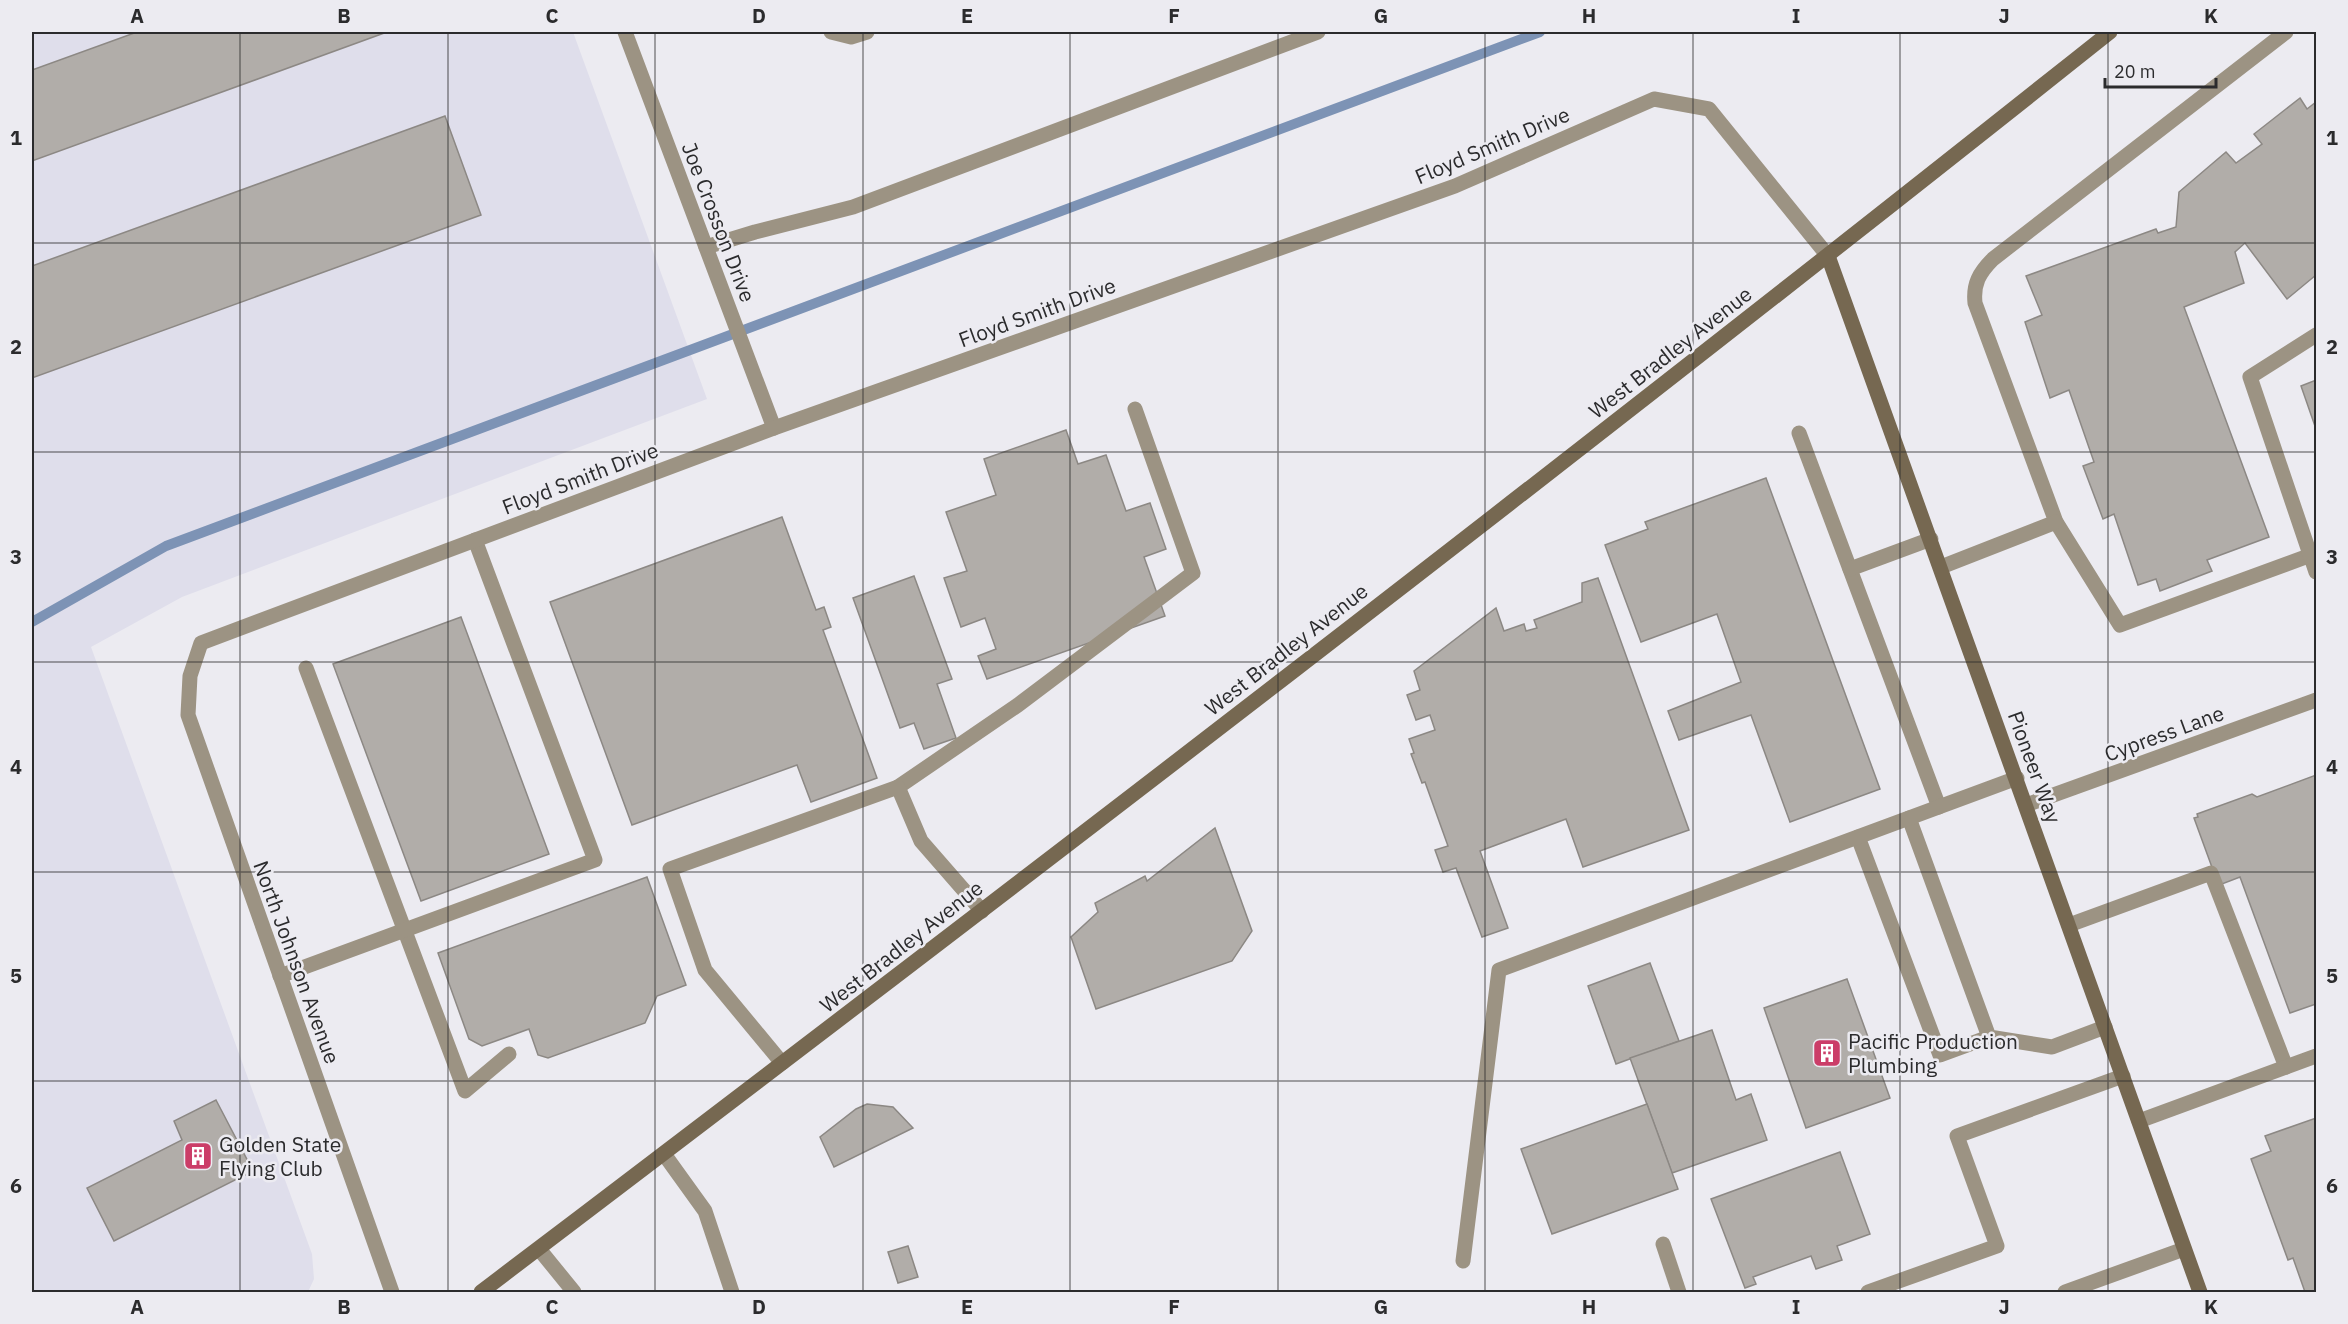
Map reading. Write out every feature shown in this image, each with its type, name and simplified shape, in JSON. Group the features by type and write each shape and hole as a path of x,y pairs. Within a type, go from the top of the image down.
{"main road":[{"name":"West Bradley Avenue","path":"481,1293 782,1064 1828,256 2110,32"},
{"name":"Pioneer Way","path":"1828,256 2200,1293"}],"street":[{"name":"Joe Crosson Drive","path":"625,32 774,428"},
{"path":"831,32 851,37 867,32"},
{"path":"706,247 853,207 1318,32"},
{"path":"2286,32 1993,259 1981,271 1975,284 1975,303 2056,522 2120,625 2311,555"},
{"name":"Floyd Smith Drive","path":"201,643 774,428 1455,186 1654,99 1709,109 1828,256"},
{"path":"2316,335 2250,377 2316,572"},
{"path":"782,1064 705,970 670,869 898,787 1018,705 1193,573 1135,409"},
{"path":"1799,433 1939,807"},
{"path":"1941,567 2056,522"},
{"path":"1850,569 1930,539"},
{"path":"280,976 595,860 475,540"},
{"name":"North Johnson Avenue","path":"201,643 190,676 188,715 392,1293"},
{"path":"306,668 465,1091 509,1054"},
{"name":"Cypress Lane","path":"2026,805 2316,700"},
{"path":"1462,1261 1499,970 2017,778"},
{"path":"898,787 921,841 982,910"},
{"path":"1909,818 1989,1037"},
{"path":"1858,837 1940,1055 1989,1037 2052,1047 2106,1027"},
{"path":"2069,925 2211,873 2286,1067"},
{"path":"2139,1121 2316,1056"},
{"path":"1868,1293 1997,1246 1957,1136 2123,1076"},
{"path":"664,1154 705,1211 732,1293"},
{"path":"1663,1244 1679,1293"},
{"path":"539,1249 574,1293"},
{"path":"2065,1293 2184,1249"}],"shaded area":[{"path":"32,32 573,32 707,399 182,597 91,647 312,1254 314,1279 308,1292 32,1292"}],"building":[{"path":"137,32 387,32 32,161 32,70"},
{"path":"2300,98 2307,109 2316,102 2316,275 2287,299 2245,243 2235,252 2244,283 2184,307 2269,537 2207,560 2212,571 2160,591 2156,579 2138,585 2114,514 2103,519 2083,466 2094,462 2069,390 2050,398 2025,322 2042,315 2026,276 2156,229 2158,233 2176,227 2179,192 2226,152 2236,163 2262,144 2254,134"},
{"path":"445,116 481,215 32,378 32,266"},
{"path":"2316,380 2316,429 2301,386"},
{"path":"1066,430 1078,464 1106,455 1126,511 1150,503 1166,549 1144,557 1165,616 987,679 978,656 996,649 985,618 961,627 944,578 967,571 946,512 996,495 984,459"},
{"path":"1766,478 1880,789 1790,822 1751,715 1679,740 1668,711 1741,682 1717,614 1641,642 1605,545 1648,529 1645,522"},
{"path":"782,517 816,610 824,607 831,627 823,630 877,778 811,802 797,765 632,825 550,602"},
{"path":"914,576 952,679 937,684 956,738 924,749 914,723 900,728 853,598"},
{"path":"1598,578 1689,830 1583,867 1566,819 1480,851 1508,928 1482,937 1456,868 1443,872 1435,850 1448,846 1425,782 1422,783 1411,754 1414,753 1409,739 1435,730 1430,715 1416,720 1407,695 1420,690 1414,671 1496,608 1504,631 1524,624 1526,631 1537,628 1534,620 1582,602 1582,583"},
{"path":"461,617 549,854 421,901 333,664"},
{"path":"2316,775 2316,1004 2290,1013 2240,877 2222,884 2217,881 2194,818 2198,817 2197,814 2252,794 2257,797"},
{"path":"1215,828 1252,931 1232,961 1096,1009 1071,937 1098,912 1095,903 1145,876 1147,881"},
{"path":"647,877 686,985 657,996 645,1023 548,1058 538,1055 529,1029 482,1046 469,1039 438,953"},
{"path":"1650,963 1679,1041 1616,1064 1588,986"},
{"name":"Pacific Production Plumbing","path":"1847,979 1890,1098 1806,1128 1764,1008"},
{"path":"1712,1030 1736,1100 1751,1094 1767,1140 1672,1173 1630,1058"},
{"name":"Golden State Flying Club","path":"216,1100 253,1171 114,1241 87,1188 182,1140 174,1121"},
{"path":"867,1104 893,1107 913,1128 834,1167 820,1137 856,1109"},
{"path":"1647,1104 1678,1189 1552,1234 1521,1149"},
{"path":"2316,1118 2316,1292 2305,1292 2293,1258 2288,1260 2251,1159 2271,1151 2265,1136"},
{"path":"1840,1152 1870,1234 1837,1246 1842,1260 1816,1269 1811,1256 1753,1277 1756,1284 1745,1288 1711,1199"},
{"path":"908,1246 918,1277 898,1283 888,1252"}],"waterway":[{"path":"32,622 166,546 1540,32"}],"place":[{"name":"Pacific Production Plumbing","path":"1827,1053"},
{"name":"Golden State Flying Club","path":"198,1156"}]}
